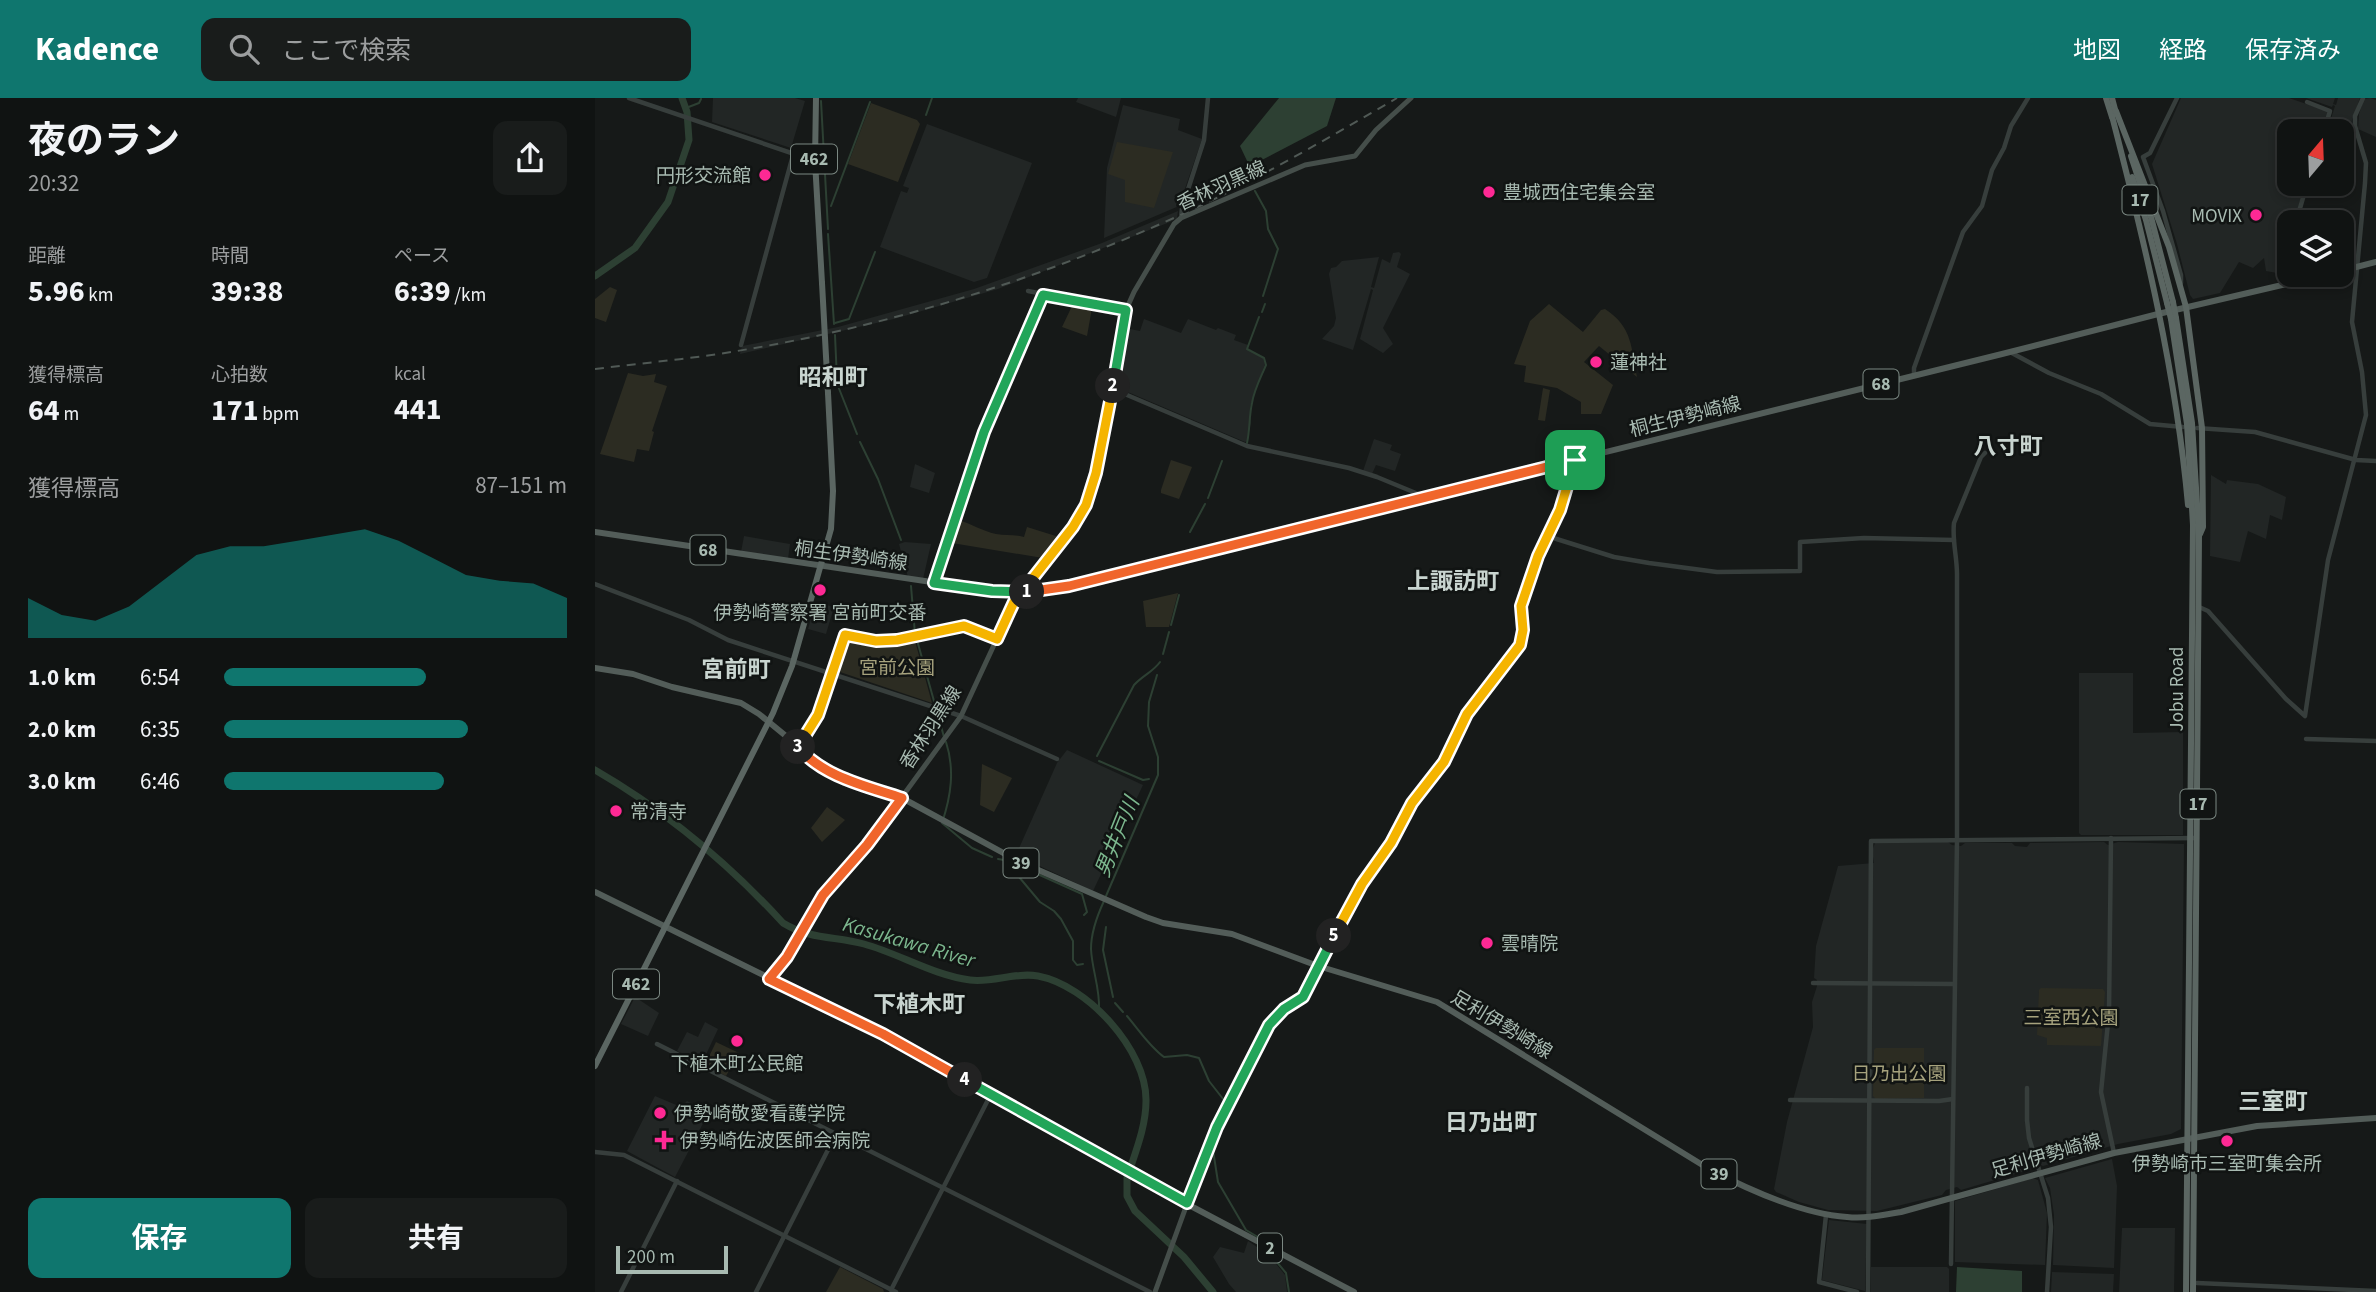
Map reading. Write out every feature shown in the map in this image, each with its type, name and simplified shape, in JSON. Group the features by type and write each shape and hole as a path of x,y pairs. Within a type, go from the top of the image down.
{"highway":[{"name":"462","path":"595,1066 768,722 793,660 829,536 834,503 815,161 815,98"},
{"name":"Jobu Road","path":"2106,98 2114,113 2151,217 2192,423 2199,536 2189,808 2194,838"},
{"name":"Jobu Road","path":"2112,98 2114,113"},
{"path":"2114,113 2146,185 2181,283 2186,307 2199,428 2203,527 2199,536"},
{"path":"2114,113 2140,220 2182,427 2193,550"},
{"name":"Jobu Road","path":"2173,319 2187,424 2195,605 2191,1139 2186,1292"},
{"name":"Jobu Road","path":"2191,1139 2193,1292"}],"main road":[{"name":"香林羽黒線","path":"769,979 796,943 823,895 867,845 961,716 1021,592 1073,527 1086,505 1096,473 1126,310 1170,231 1181,218 1305,165 1355,156 1376,130 1411,98"},
{"path":"2354,268 2376,262"},
{"name":"桐生伊勢崎線","path":"595,533 992,591 1021,592 1069,586 2277,283"},
{"name":"足利伊勢崎線","path":"595,668 628,673 672,687 735,701 751,708 819,765 837,776 902,798 1020,862 1156,921 1232,934 1318,966 1448,1008 1725,1177 1799,1208 1826,1215 1869,1217 1901,1212 2114,1153 2257,1126 2376,1118"},
{"name":"2","path":"595,892 872,1028 1187,1203 1354,1292"},
{"path":"1155,1292 1187,1203"}],"street":[{"path":"629,98 815,161"},
{"path":"1181,218 1204,140 1207,98"},
{"path":"1914,376 1914,368 1963,232 1982,206 1992,170 2004,148 2011,126 2028,98"},
{"path":"2177,98 2150,153 2143,157 2168,226 2181,283"},
{"path":"2195,605 2208,611 2293,707 2305,716 2328,560 2366,415 2362,372 2352,322 2366,163 2355,120 2363,98"},
{"path":"2307,102 2330,111 2328,119"},
{"path":"741,345 793,155"},
{"path":"1028,291 1126,310"},
{"path":"934,583 984,432 1043,295"},
{"path":"2010,352 2049,373 2101,394 2150,424 2182,427"},
{"path":"1113,389 1247,446 1349,468 1424,496"},
{"path":"2199,428 2255,432 2356,460 2376,461"},
{"path":"1951,1264 1957,840 1957,574 1954,523 1985,453"},
{"path":"1187,1203 1217,1127 1269,1025 1284,1009 1303,997 1362,884 1391,843 1412,803 1437,773 1467,714 1520,645 1523,630 1521,606 1560,510 1575,460"},
{"path":"1548,536 1630,560 1717,572 1800,571 1800,542 1864,538 1954,540"},
{"path":"595,584 686,619 728,639 961,716 1057,759"},
{"path":"798,748 818,715 845,635 876,641 897,640 964,626 997,639"},
{"path":"2305,739 2376,741"},
{"path":"2111,838 2109,1013 2101,1092 2114,1153"},
{"path":"1868,1292 1871,841 2194,838"},
{"path":"1813,983 1955,984"},
{"path":"657,1044 1150,1292"},
{"path":"2027,1088 2029,1138 2048,1198 2051,1227 2047,1292"},
{"path":"595,1152 624,1155 892,1291 991,1094"},
{"path":"1790,1100 1953,1099"},
{"path":"756,1292 836,1134"},
{"path":"621,1292 677,1181"},
{"path":"1826,1215 1819,1282 1857,1292"},
{"path":"2197,1283 2376,1291"}],"shaded area":[{"path":"713,98 795,98 805,101 791,148 712,122"},
{"path":"1078,98 1121,98 1116,117 1076,102"},
{"path":"1279,98 1336,98 1327,126 1249,165 1240,146"},
{"path":"2181,98 2289,98 2327,111 2328,114 2326,119 2277,119 2277,196 2302,196 2297,210 2277,210 2277,273 2266,271 2264,258 2253,268 2239,262 2220,293 2193,299 2190,295 2152,164"},
{"path":"2306,98 2335,98 2333,104 2336,105 2338,98 2360,98 2352,119 2331,119 2335,106"},
{"path":"2364,99 2376,100 2376,137 2358,129"},
{"path":"1123,105 1180,119 1178,130 1202,139 1179,206 1104,238 1107,168"},
{"path":"927,124 1032,163 987,278 974,282 880,247 901,191 907,193 909,188 903,186"},
{"path":"1178,211 1177,218 1170,222 998,289 894,319 740,354 742,346 838,327 974,289 1102,243"},
{"path":"1393,253 1401,254 1397,267 1410,274 1383,328 1393,344 1383,353 1360,339 1373,290 1371,289 1353,350 1322,339 1334,326 1336,318 1329,274 1331,268 1342,261 1379,257 1371,287 1374,288 1382,259 1390,263"},
{"path":"1144,319 1181,333 1188,319 1216,330 1218,328 1236,335 1234,340 1248,345 1247,349 1263,358 1265,364 1250,407 1251,423 1247,441 1116,387 1125,328 1140,331"},
{"path":"1374,439 1392,445 1390,450 1401,454 1395,471 1376,465 1372,474 1363,471"},
{"path":"915,464 935,473 929,493 910,487"},
{"path":"2211,475 2226,484 2227,480 2258,484 2286,497 2282,520 2270,515 2266,539 2248,531 2240,562 2210,556"},
{"path":"744,536 790,544 788,559 741,552"},
{"path":"899,544 931,544 923,579 908,577"},
{"path":"816,602 834,607 826,634 808,629"},
{"path":"2079,673 2133,673 2133,733 2183,732 2183,835 2079,833"},
{"path":"1067,750 1143,785 1093,891 1016,855 1057,763"},
{"path":"1948,842 1961,846 1965,843 2012,843 2015,846 2027,847 2030,843 2184,844 2181,1129 2171,1134 2118,1144 2043,1166 2039,1164 2032,1169 1961,1190 1957,1187 1946,1190 1942,1195 1877,1211 1828,1210 1776,1192 1774,1189 1787,1122 1813,1027 1812,1002 1817,986 1817,980 1814,978 1816,946 1838,866 1874,863 1872,851 1875,843"},
{"path":"635,997 659,1013 648,1036 621,1024"},
{"path":"705,1022 718,1029 702,1063 677,1051 687,1032 698,1037"},
{"path":"655,1096 681,1107 687,1101 709,1112 675,1177 627,1151"},
{"path":"2112,1159 2117,1186 2114,1268 2053,1265 2054,1215 2050,1188 2045,1178"},
{"path":"2033,1178 2038,1180 2047,1213 2045,1265 1955,1262 1955,1201"},
{"path":"1829,1220 1867,1224 1865,1291 1822,1280"},
{"path":"2122,1228 2175,1228 2174,1292 2119,1292"},
{"path":"1248,1241 1269,1255 1285,1275 1287,1292 1236,1292 1229,1284 1213,1257 1220,1247 1244,1253"},
{"path":"1871,1267 1947,1267 1949,1292 1871,1292"},
{"path":"1957,1267 2022,1271 2022,1292 1956,1292"},
{"path":"2052,1272 2114,1274 2113,1292 2051,1292"}],"green space":[{"path":"871,103 917,120 920,124 898,182 848,164"},
{"path":"1117,142 1173,152 1154,208 1125,202 1125,180 1108,174"},
{"path":"610,287 617,290 606,322 595,318 595,299"},
{"path":"1073,304 1092,308 1087,336 1062,327"},
{"path":"1549,304 1583,332 1601,310 1605,309 1626,331 1632,347 1637,377 1599,346 1584,362 1613,385 1601,414 1581,414 1581,402 1557,388 1524,382 1526,366 1514,364 1530,321"},
{"path":"628,373 643,376 656,374 654,382 667,386 652,431 654,432 649,451 637,449 634,462 600,454"},
{"path":"1543,388 1550,390 1545,421 1538,420"},
{"path":"1171,460 1192,467 1179,499 1161,493"},
{"path":"959,520 996,534 1024,537 1027,527 1059,537 1043,558 952,543"},
{"path":"1178,593 1169,627 1146,627 1143,601"},
{"name":"宮前公園","path":"848,637 877,644 915,641 932,703 837,671"},
{"path":"982,764 1012,778 994,812 980,805"},
{"path":"827,807 845,820 822,842 811,828"},
{"name":"三室西公園","path":"2041,988 2103,989 2105,992 2101,1046 2047,1045 2047,1038 2037,1035"},
{"path":"716,1042 739,1053 726,1076 705,1065"},
{"name":"日乃出公園","path":"1876,1048 1924,1048 1924,1098 1876,1099 1873,1096"},
{"path":"840,1267 883,1289 884,1292 826,1292"}],"waterway":[{"name":"Kasukawa River","path":"595,276 635,248 668,202 689,140 687,112 682,98"},
{"path":"926,115 932,98"},
{"path":"686,108 699,103 701,99"},
{"path":"821,101 828,229"},
{"path":"831,206 870,102"},
{"name":"男井戸川","path":"1248,179 1247,176 1254,171 1252,168"},
{"name":"男井戸川","path":"1255,191 1266,211 1268,229 1278,249 1263,296"},
{"path":"828,234 834,324"},
{"path":"835,323 849,319 875,252"},
{"name":"男井戸川","path":"1262,312 1265,304"},
{"name":"男井戸川","path":"1247,443 1253,398 1266,365 1264,358 1247,349 1259,317"},
{"path":"835,335 837,380"},
{"path":"838,386 857,434"},
{"path":"860,442 878,479 901,540"},
{"name":"男井戸川","path":"1208,498 1222,461"},
{"name":"男井戸川","path":"1190,532 1205,504"},
{"path":"911,586 915,634"},
{"name":"男井戸川","path":"1171,625 1179,595"},
{"name":"男井戸川","path":"1163,654 1169,632"},
{"path":"917,640 944,737"},
{"path":"1097,756 1134,685 1160,662"},
{"name":"男井戸川","path":"1106,896 1158,775 1158,757 1148,726 1149,702 1157,675"},
{"path":"946,742 951,783 942,823 972,848 992,857"},
{"path":"1099,761 1143,780 1149,779"},
{"name":"Kasukawa River","path":"595,770 647,803 695,839 783,923 793,928 813,935 864,944 930,969 970,980 1038,976 1076,992 1094,1006 1125,1041 1144,1081 1144,1120 1127,1178 1127,1196 1135,1211 1184,1257 1213,1292"},
{"path":"998,859 1004,860 1014,871 1033,872 1082,894 1087,912 1084,915"},
{"path":"1014,871 1040,902 1061,919 1073,941 1073,960 1077,965 1083,964"},
{"name":"男井戸川","path":"1099,1009 1091,943 1104,901"},
{"path":"1106,927 1103,950 1113,997"},
{"path":"1115,1003 1123,1012"},
{"path":"1127,1016 1164,1057 1187,1055 1199,1058 1209,1081 1227,1104"},
{"path":"1229,1109 1213,1150 1218,1182 1246,1230 1263,1240"},
{"path":"1263,1246 1263,1250 1271,1255 1286,1273 1289,1292"}],"railway":[{"path":"595,369 719,354 797,340 916,312 1033,275 1202,205 1276,167 1397,98"}],"place":[{"name":"円形交流館","path":"765,175"},
{"name":"豊城西住宅集会室","path":"1489,192"},
{"name":"MOVIX","path":"2256,215"},
{"name":"蓮神社","path":"1596,362"},
{"name":"伊勢崎警察署 宮前町交番","path":"820,590"},
{"name":"常清寺","path":"616,811"},
{"name":"雲晴院","path":"1487,943"},
{"name":"下植木町公民館","path":"737,1041"},
{"name":"伊勢崎敬愛看護学院","path":"660,1113"},
{"name":"伊勢崎佐波医師会病院","path":"664,1140"},
{"name":"伊勢崎市三室町集会所","path":"2227,1141"}],"district":[{"name":"昭和町","path":"833,377"},
{"name":"八寸町","path":"2008,446"},
{"name":"上諏訪町","path":"1453,581"},
{"name":"宮前町","path":"736,669"},
{"name":"下植木町","path":"919,1004"},
{"name":"三室町","path":"2273,1101"},
{"name":"日乃出町","path":"1491,1122"}],"route":[{"path":"1575,460 1052,589 1037,591 1021,592 1006,592 934,583 984,432 1043,295 1126,310 1096,473 1086,505 1073,527 1021,592 1014,602 997,639 964,626 897,640 876,641 845,635 818,715 798,748 828,772 902,798 867,845 823,895 787,957 769,979 883,1034 1187,1203 1217,1127 1269,1025 1308,990 1362,884 1391,843 1412,803 1444,762 1467,714 1520,645 1523,630 1521,606 1538,556 1560,510 1575,460"}]}
